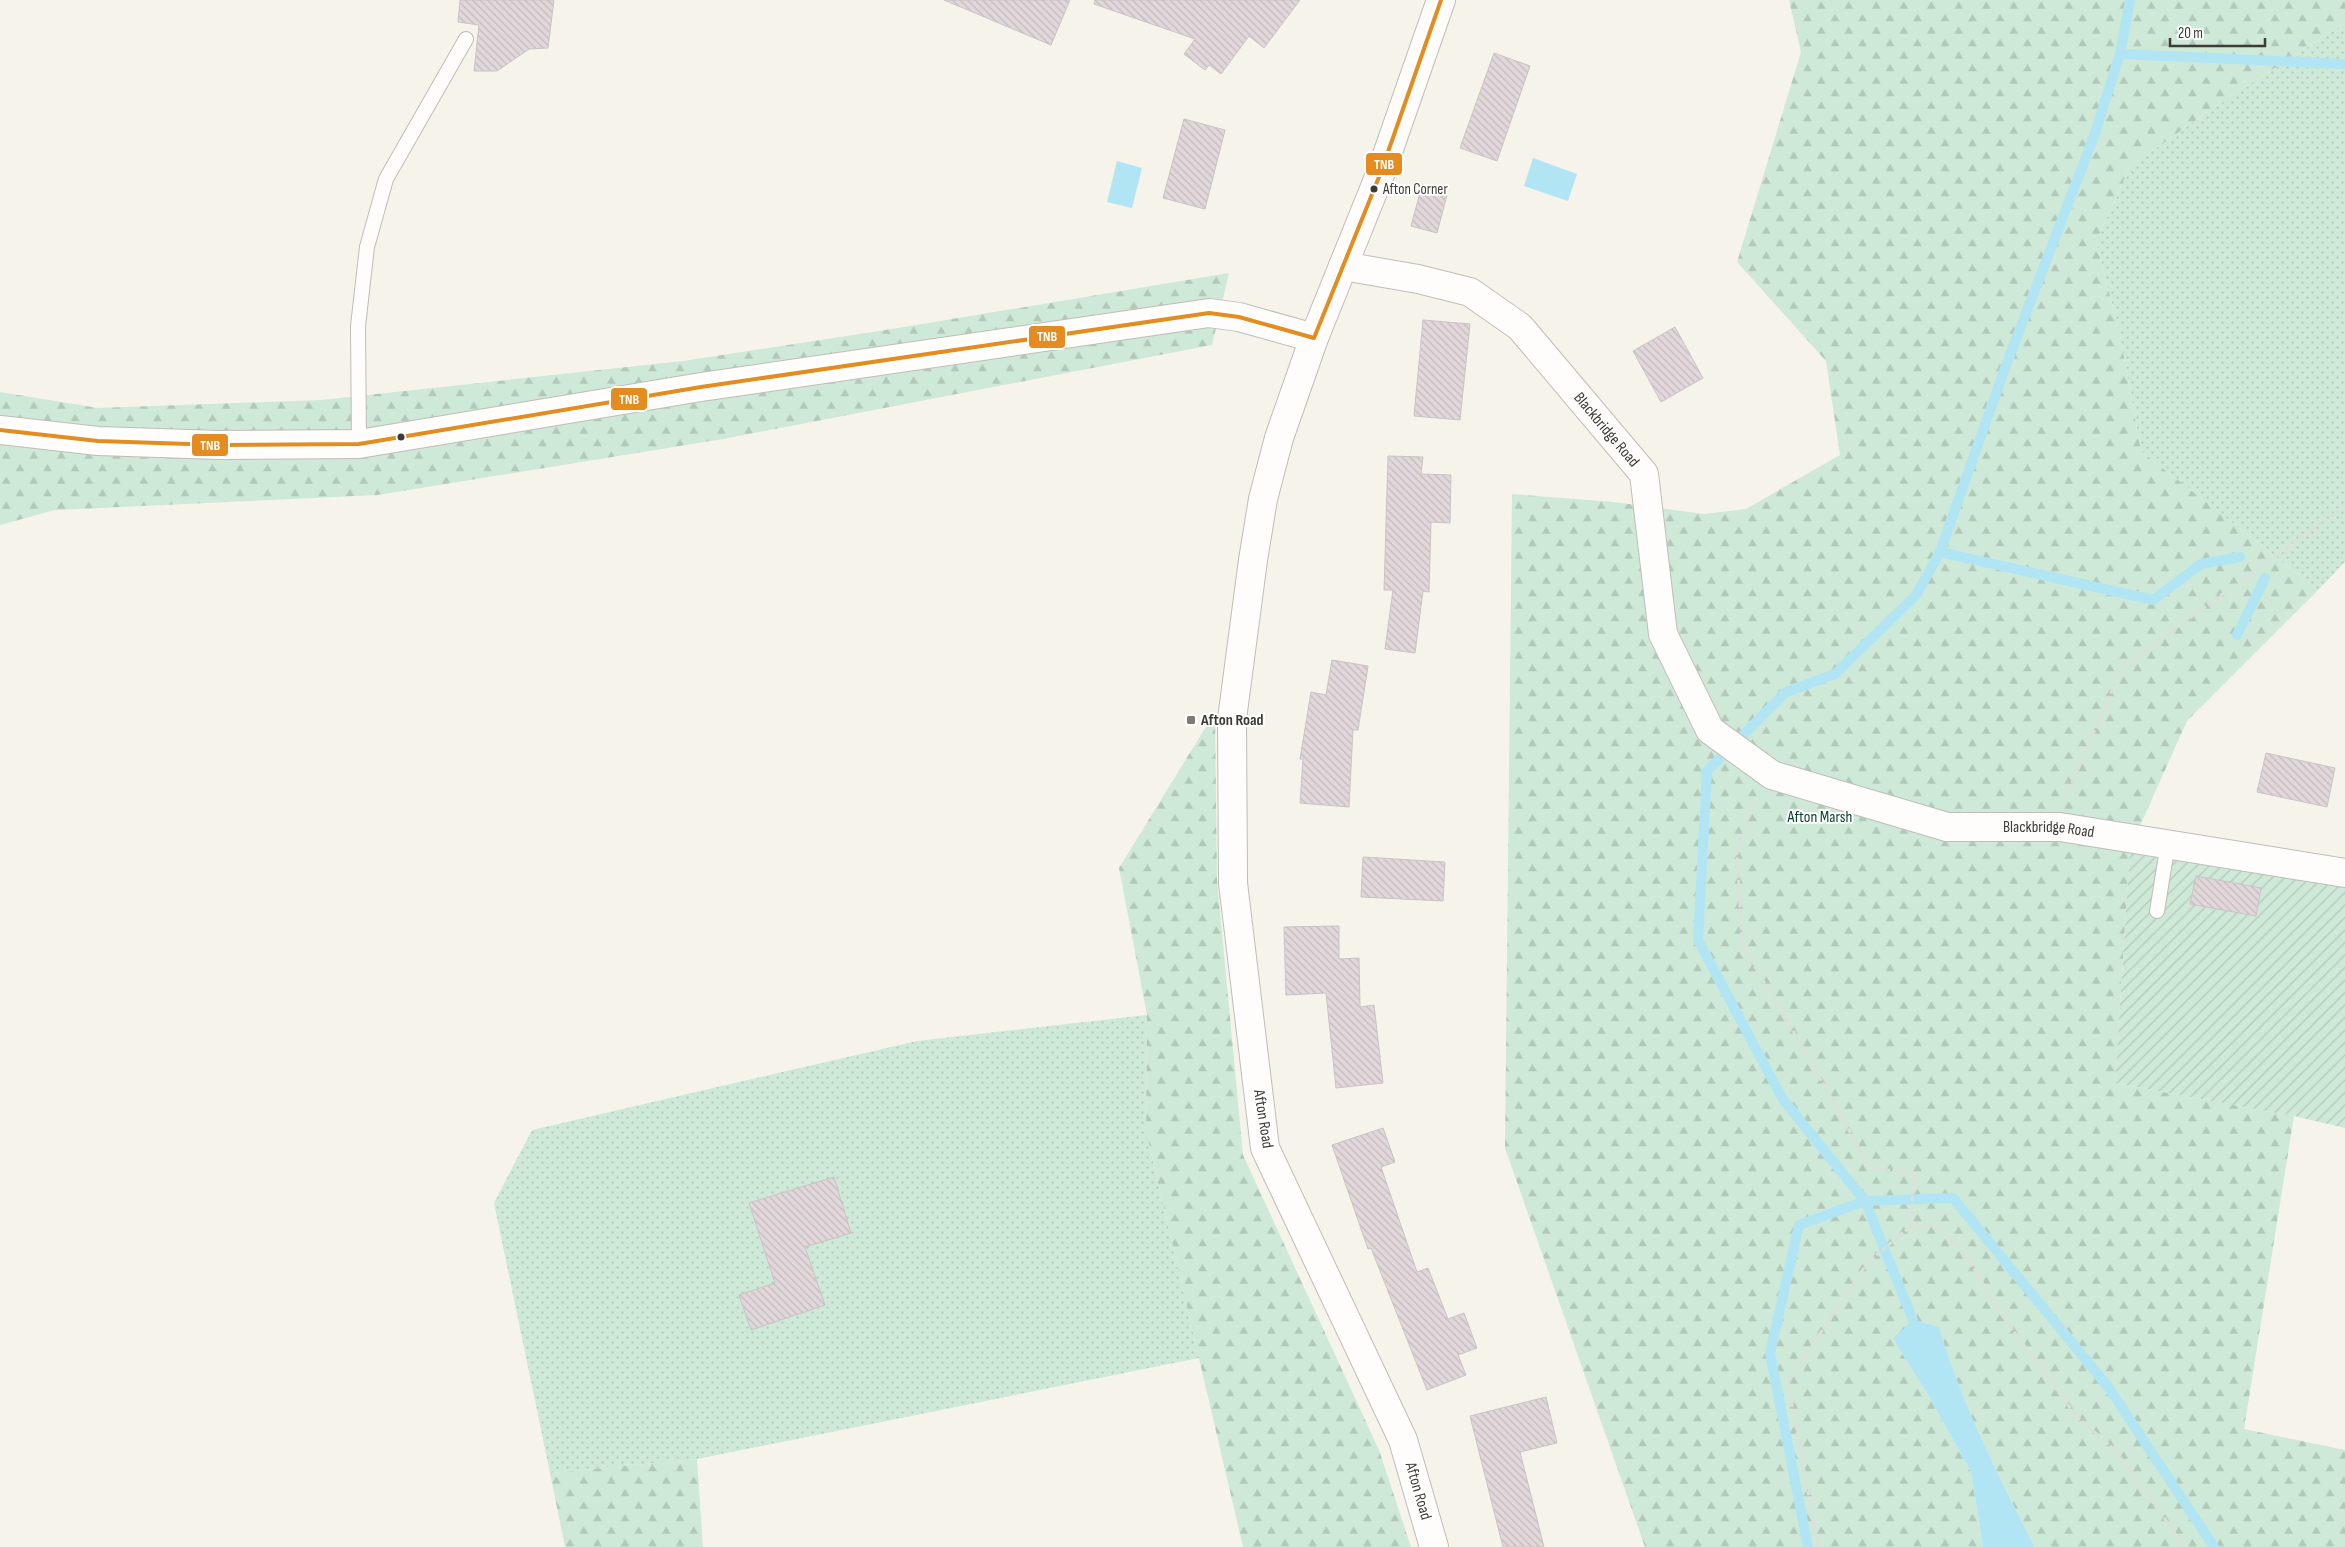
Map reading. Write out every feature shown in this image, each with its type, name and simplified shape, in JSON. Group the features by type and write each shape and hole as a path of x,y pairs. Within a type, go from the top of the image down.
{"main road":[{"name":"Afton Road","path":"1434,1547 1403,1440 1265,1148 1233,883 1232,719 1263,499 1279,438 1314,338 1381,172 1441,0"},
{"name":"Blackbridge Road","path":"1343,266 1418,279 1470,292 1520,327 1644,474 1663,634 1710,730 1766,772 1947,827 2060,827 2345,873"},
{"path":"0,430 98,441 219,445 359,444 701,387 1210,313 1238,317 1314,338"}],"lane":[{"path":"359,444 358,326 367,247 386,179 466,39"},
{"path":"2157,911 2168,843"}],"path":[{"path":"2060,827 2065,800 2122,667 2345,505"},
{"path":"1766,772 1737,851 1742,945 1805,1051 1870,1168 1914,1173 1911,1226"},
{"path":"1818,1547 1788,1382 1868,1262 1911,1226 1936,1227 1962,1250 2002,1317 2077,1417 2115,1450 2185,1547"}],"green space":[{"name":"Afton Marsh","path":"1789,0 2345,0 2345,23 2234,94 2130,166 2096,242 2120,335 2141,451 2318,590 2187,721 2130,848 2115,1083 2294,1116 2244,1429 2345,1450 2345,1547 2035,1547 1994,1467 1970,1413 1958,1385 1939,1328 1893,1339 1928,1395 1971,1472 1983,1547 1645,1547 1505,1148 1512,494 1614,502 1704,514 1746,509 1840,455 1826,361 1737,262 1801,52"},
{"path":"2345,23 2345,562 2318,590 2141,451 2120,335 2096,242 2130,166 2234,94"},
{"path":"1229,273 1212,345 723,439 378,495 55,510 0,525 0,392 98,408 321,400 683,361 892,329"},
{"path":"1215,712 1217,880 1243,1155 1379,1450 1411,1547 1243,1547 1146,1131 1147,1015 1119,868"},
{"path":"2130,848 2345,882 2345,1128 2294,1116 2115,1083"},
{"path":"1147,1015 1146,1131 1199,1358 697,1459 550,1473 494,1203 532,1130 917,1041"},
{"path":"697,1459 703,1547 565,1547 550,1473"}],"water":[{"path":"1533,158 1577,174 1568,201 1524,186"},
{"path":"1117,161 1142,168 1132,208 1107,202"},
{"path":"1913,1320 1939,1327 1970,1412 1994,1466 2035,1547 1983,1547 1971,1472 1928,1395 1893,1339"}],"building":[{"path":"460,0 554,0 548,48 529,49 497,71 474,71 479,25 458,22"},
{"path":"944,0 1070,0 1051,45"},
{"path":"1095,0 1300,0 1264,48 1249,36 1221,74 1209,65 1205,70 1184,54 1195,39 1094,4"},
{"path":"1494,53 1530,66 1497,161 1460,148"},
{"path":"1184,119 1225,130 1205,209 1163,198"},
{"path":"1421,189 1447,195 1437,233 1411,226"},
{"path":"1423,320 1470,324 1460,420 1414,416"},
{"path":"1675,327 1703,378 1661,402 1633,351"},
{"path":"1388,456 1423,457 1421,474 1451,475 1450,523 1431,522 1429,592 1423,591 1415,653 1385,649 1393,590 1384,590"},
{"path":"1332,660 1368,666 1358,730 1353,730 1349,807 1300,803 1303,759 1300,759 1311,692 1326,695"},
{"path":"2266,753 2335,768 2327,807 2257,792"},
{"path":"1363,857 1445,862 1443,901 1361,897"},
{"path":"2196,876 2261,888 2256,916 2190,904"},
{"path":"1339,926 1339,959 1359,958 1360,1007 1374,1005 1383,1083 1336,1088 1326,993 1286,995 1284,927"},
{"path":"1383,1128 1395,1162 1381,1167 1417,1272 1428,1268 1448,1319 1464,1313 1477,1348 1458,1355 1466,1375 1427,1390 1371,1248 1368,1249 1332,1145"},
{"path":"834,1177 851,1233 805,1247 825,1305 751,1330 739,1295 775,1283 749,1203"},
{"path":"1546,1397 1557,1443 1520,1452 1544,1547 1503,1547 1470,1416"}],"waterway":[{"path":"1913,1320 1865,1201 1782,1098 1698,940 1707,771 1786,692 1835,674 1916,595 1940,552 2005,368 2094,136 2120,54 2130,0"},
{"path":"2120,54 2345,64"},
{"path":"1940,552 2153,600 2201,564 2240,557"},
{"path":"2237,635 2265,578"},
{"path":"1808,1547 1770,1353 1799,1225 1865,1201 1953,1198 2109,1388 2214,1547"}],"transit line":[{"name":"TNB","path":"0,430 98,441 219,445 359,444 701,387 1209,313 1239,317 1314,338 1381,172 1441,0"}],"place":[{"name":"Afton Corner","path":"1374,189"},
{"name":"Afton Road","path":"1191,720"}]}
